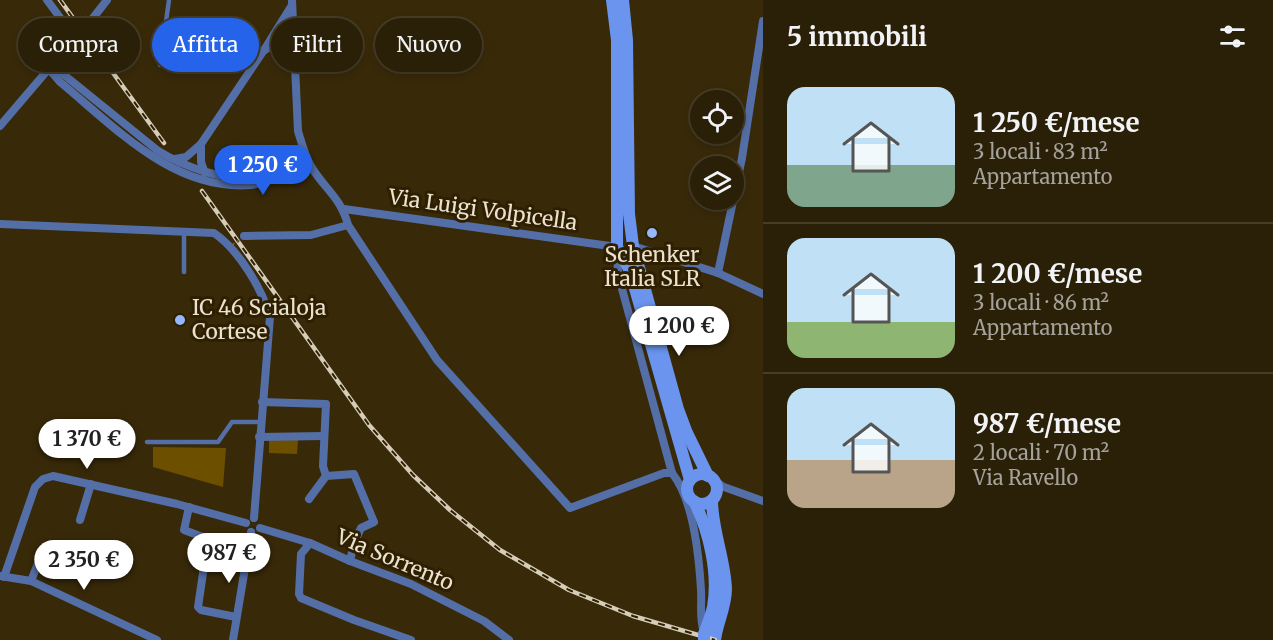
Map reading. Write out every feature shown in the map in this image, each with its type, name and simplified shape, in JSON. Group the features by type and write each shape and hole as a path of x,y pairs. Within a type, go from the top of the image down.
{"main road":[{"path":"612,0 617,40 617,247 630,271 690,480 688,492 703,520 712,566 713,607 710,638"},
{"path":"623,0 627,40 629,214 633,246 678,409 687,433 716,487 713,498 714,525 726,589 724,605 710,638"},
{"path":"690,480 698,475 711,478"},
{"path":"694,501 703,504 713,498"}],"street":[{"path":"47,0 60,18"},
{"path":"89,17 107,0"},
{"path":"171,159 186,156 201,144 264,50 292,2"},
{"path":"292,2 293,18"},
{"path":"718,273 742,158 763,21"},
{"path":"264,50 271,46"},
{"path":"0,126 46,72"},
{"path":"52,72 60,82 144,151 175,170 213,183 230,185 260,184 286,173 311,167"},
{"path":"57,72 63,74 157,150 171,159 203,171 250,177 261,173 287,151 303,148"},
{"path":"296,72 298,131 311,167 344,209 348,225 437,360 570,508 672,473"},
{"path":"201,144 203,171 213,183"},
{"path":"286,173 303,148"},
{"name":"Via Luigi Volpicella","path":"344,209 617,247"},
{"path":"0,225 214,233 220,237 256,282 270,317 250,521 246,528 255,530"},
{"path":"242,238 311,235 348,225"},
{"path":"633,246 718,273 763,294"},
{"path":"617,247 618,274 672,473 680,483 691,518 701,591 701,626 710,638"},
{"path":"262,398 326,404 323,466 326,476"},
{"path":"259,436 324,436"},
{"path":"309,499 326,476 354,474 374,522 360,528 350,561"},
{"path":"158,640 31,582 2,576 35,487 43,478 53,476 259,522 255,530 233,640"},
{"path":"711,478 730,489 763,501"},
{"path":"80,520 91,484"},
{"path":"713,498 730,489"},
{"path":"189,507 184,530 208,539 198,607 201,610 236,617"},
{"name":"Via Sorrento","path":"255,530 310,543 411,584 484,621 505,639"},
{"path":"310,543 301,554 299,594 301,598 411,640"},
{"path":"31,582 43,551"}],"lane":[{"path":"167,18 169,0"},
{"path":"184,233 184,272"},
{"path":"147,442 218,442 232,422 260,422"}],"path":[{"path":"232,245 242,238"}],"shaded area":[{"path":"269,440 298,440 297,454 269,453"},
{"path":"153,447 226,448 223,487 153,467"}],"railway":[{"path":"60,0 164,143"},
{"path":"202,191 369,425 413,475 450,510 500,550 569,590 633,616 715,640"}],"place":[{"name":"Schenker Italia SLR","path":"652,233"},
{"name":"IC 46 Scialoja Cortese","path":"180,320"}]}
